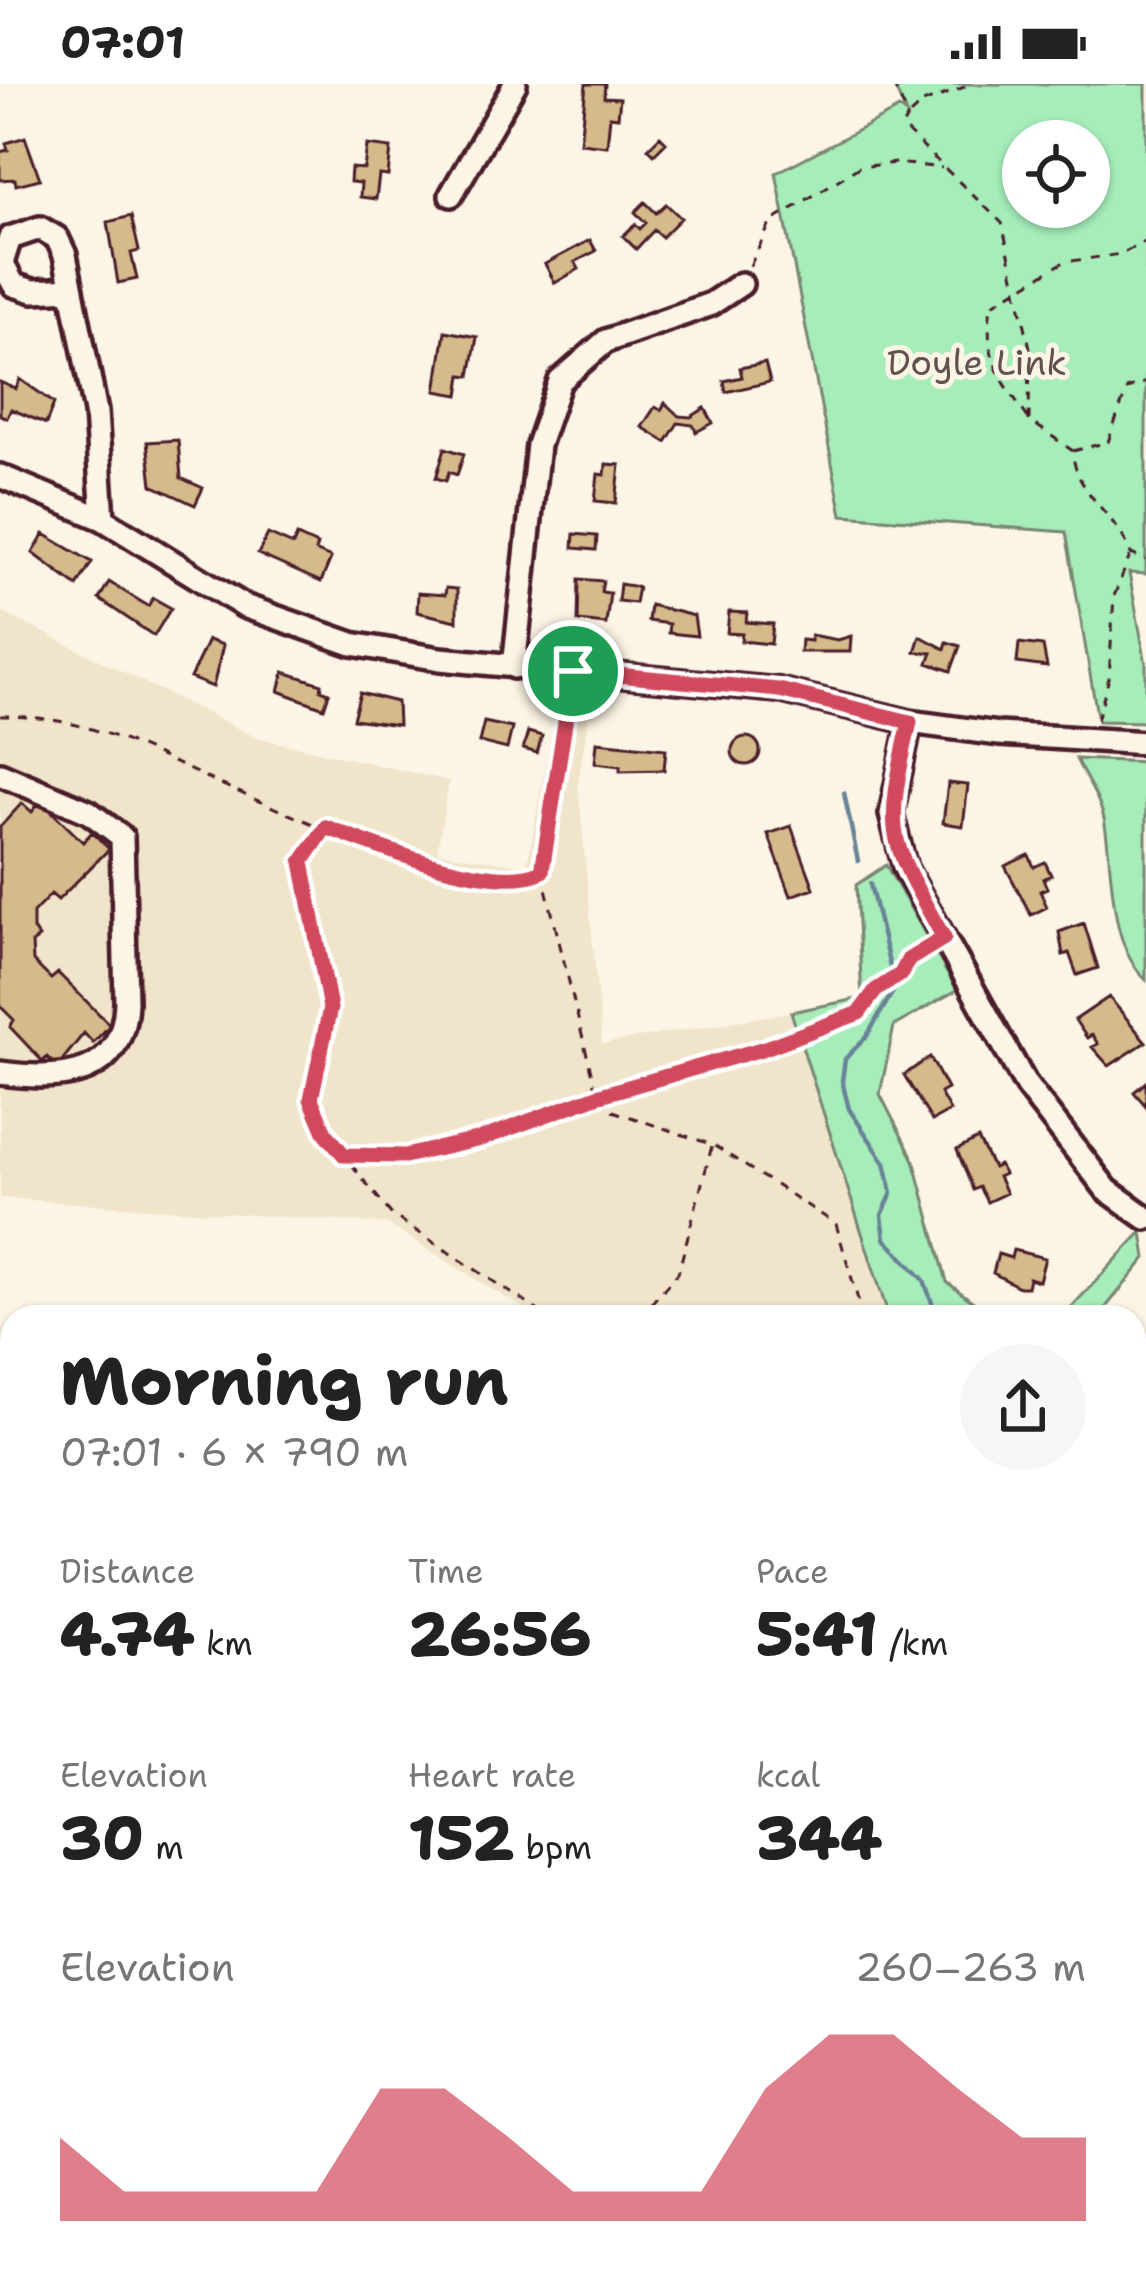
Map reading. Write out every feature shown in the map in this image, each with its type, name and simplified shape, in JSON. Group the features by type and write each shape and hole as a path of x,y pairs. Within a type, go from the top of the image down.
{"street":[{"path":"451,195 515,84"},
{"path":"514,667 538,445 560,381 606,341 711,304 740,284"},
{"path":"72,289 99,435 104,519"},
{"path":"0,476 104,519 194,578 275,620 352,644 514,667 779,690 910,722 1000,734 1146,743"},
{"path":"910,722 891,825 905,868 1033,1095 1100,1182 1146,1218"},
{"path":"0,775 89,812 122,837 126,1001 125,1027 116,1046 98,1062 50,1079 0,1073"}],"path":[{"path":"893,84 908,116"},
{"path":"971,84 923,103 902,127 1002,223 1030,348 1029,420"},
{"path":"740,284 771,222 790,206 859,167 896,163 944,168"},
{"path":"1103,739 1095,715 1108,678 1114,596 1131,554 1122,527 1076,478 1073,451 1029,420 1003,384 986,345 991,305 1014,290 1064,262 1120,254 1146,241"},
{"path":"1073,451 1108,442 1127,389 1146,382"},
{"path":"1131,554 1146,560"},
{"path":"573,671 542,871 568,995 597,1096 614,1111 713,1144 836,1224 860,1305"},
{"path":"0,716 51,716 126,737 225,787 420,863 507,875 542,871"},
{"path":"326,827 302,862 330,1008 311,1099 325,1132 392,1215 530,1305"},
{"path":"344,1155 405,1156 481,1139 597,1096 765,1048 859,1013 876,990 901,974 908,960 944,938"},
{"path":"650,1305 679,1274 713,1144"}],"shaded area":[{"path":"0,611 255,737 449,781 437,852 527,866 559,692 592,696 578,783 602,1044 791,1012 885,1305 518,1305 387,1224 0,1198"}],"green space":[{"name":"Doyle Link","path":"893,84 1146,84 1146,574 1129,573 1146,664 1146,722 1098,721 1066,532 842,515 776,173 899,109 906,114"},
{"path":"1076,759 1146,762 1146,980 1124,946 1104,819"},
{"path":"886,865 957,990 894,1026 880,1094 914,1160 947,1282 977,1305 885,1305 791,1012 862,998 856,885"},
{"path":"1142,1232 1146,1258 1108,1305 1073,1305"}],"building":[{"path":"586,84 605,84 604,97 620,98 618,117 610,116 607,146 580,143"},
{"path":"660,136 666,142 654,154 648,148"},
{"path":"25,137 40,179 16,185 15,179 0,180 0,152 8,150 6,143"},
{"path":"367,145 391,148 388,176 379,175 376,199 360,197 361,183 350,182 351,168 364,169"},
{"path":"645,202 656,213 666,204 681,218 662,237 654,230 636,249 623,236 635,224 640,229 646,223 635,212"},
{"path":"131,216 139,251 131,253 137,279 118,283 108,222"},
{"path":"590,240 596,251 575,262 579,269 555,283 545,264"},
{"path":"445,331 477,337 470,376 462,375 459,395 436,391"},
{"path":"765,363 770,382 726,392 724,381 742,377 740,368"},
{"path":"20,379 54,403 46,424 11,409 7,418 0,415 0,382 16,389"},
{"path":"665,403 679,416 691,417 705,408 713,423 696,432 693,425 678,423 666,442 642,427 655,407 661,410"},
{"path":"178,440 181,478 203,488 195,505 152,485 147,442"},
{"path":"445,448 464,454 457,475 449,472 446,481 436,478"},
{"path":"606,464 620,465 616,503 595,501 598,474 605,475"},
{"path":"44,534 92,562 77,586 33,553"},
{"path":"268,534 293,545 297,536 317,545 315,551 331,558 321,582 258,554"},
{"path":"574,534 597,536 596,550 573,548"},
{"path":"579,579 603,581 601,592 610,593 606,624 578,621"},
{"path":"109,582 148,606 153,598 171,608 154,636 99,599"},
{"path":"620,584 638,587 635,603 618,601"},
{"path":"446,588 457,589 457,621 417,612 418,593 445,595"},
{"path":"650,605 694,616 697,636 668,633 669,624 648,621"},
{"path":"729,612 747,613 746,622 773,624 771,644 741,641 742,634 727,633"},
{"path":"811,635 838,640 851,636 850,652 800,652 801,640 811,641"},
{"path":"920,636 945,649 947,642 960,646 951,671 928,663 932,653 915,652"},
{"path":"208,640 223,645 213,687 190,678"},
{"path":"1019,643 1043,646 1047,667 1017,663"},
{"path":"284,672 322,684 321,690 329,693 324,708 279,691"},
{"path":"360,693 397,702 398,725 353,719"},
{"path":"484,722 512,728 507,749 479,742"},
{"path":"528,732 542,736 537,753 523,749"},
{"path":"746,737 756,741 760,751 756,761 746,765 736,761 732,751 736,741"},
{"path":"597,742 666,749 664,770 620,771 620,766 595,763"},
{"path":"948,783 968,785 963,826 943,823"},
{"path":"22,803 32,812 37,805 49,809 83,842 92,832 109,849 58,900 51,894 33,913 33,930 39,938 32,943 33,961 51,979 58,973 110,1025 93,1043 84,1033 57,1067 47,1057 43,1062 10,1027 14,1020 0,1006 0,827"},
{"path":"791,826 814,888 791,896 768,834"},
{"path":"1029,855 1034,867 1045,862 1051,875 1043,879 1047,888 1040,891 1047,907 1031,915 1005,866"},
{"path":"1084,923 1098,968 1077,975 1069,953 1063,955 1059,932"},
{"path":"1109,997 1146,1042 1109,1066 1092,1047 1098,1044 1092,1035 1087,1038 1075,1020"},
{"path":"930,1057 947,1089 940,1093 950,1111 932,1121 904,1075"},
{"path":"1146,1082 1146,1106 1134,1092"},
{"path":"978,1139 993,1168 999,1165 1004,1174 998,1177 1006,1193 987,1202 979,1187 973,1190 957,1150"},
{"path":"1013,1250 1045,1258 1039,1281 1029,1278 1027,1287 1019,1287 993,1273 998,1254 1011,1258"}],"waterway":[{"path":"844,793 858,861"},
{"path":"870,884 895,988 867,1036 845,1059 842,1081 849,1109 885,1163 892,1193 882,1215 885,1239 924,1280 933,1305"}],"route":[{"path":"573,671 779,690 910,722 891,825 905,868 944,938 917,952 859,1013 765,1048 597,1096 481,1139 405,1156 344,1155 325,1132 311,1099 330,1008 302,862 326,827 420,863 507,875 532,876 542,871 573,671"}]}
